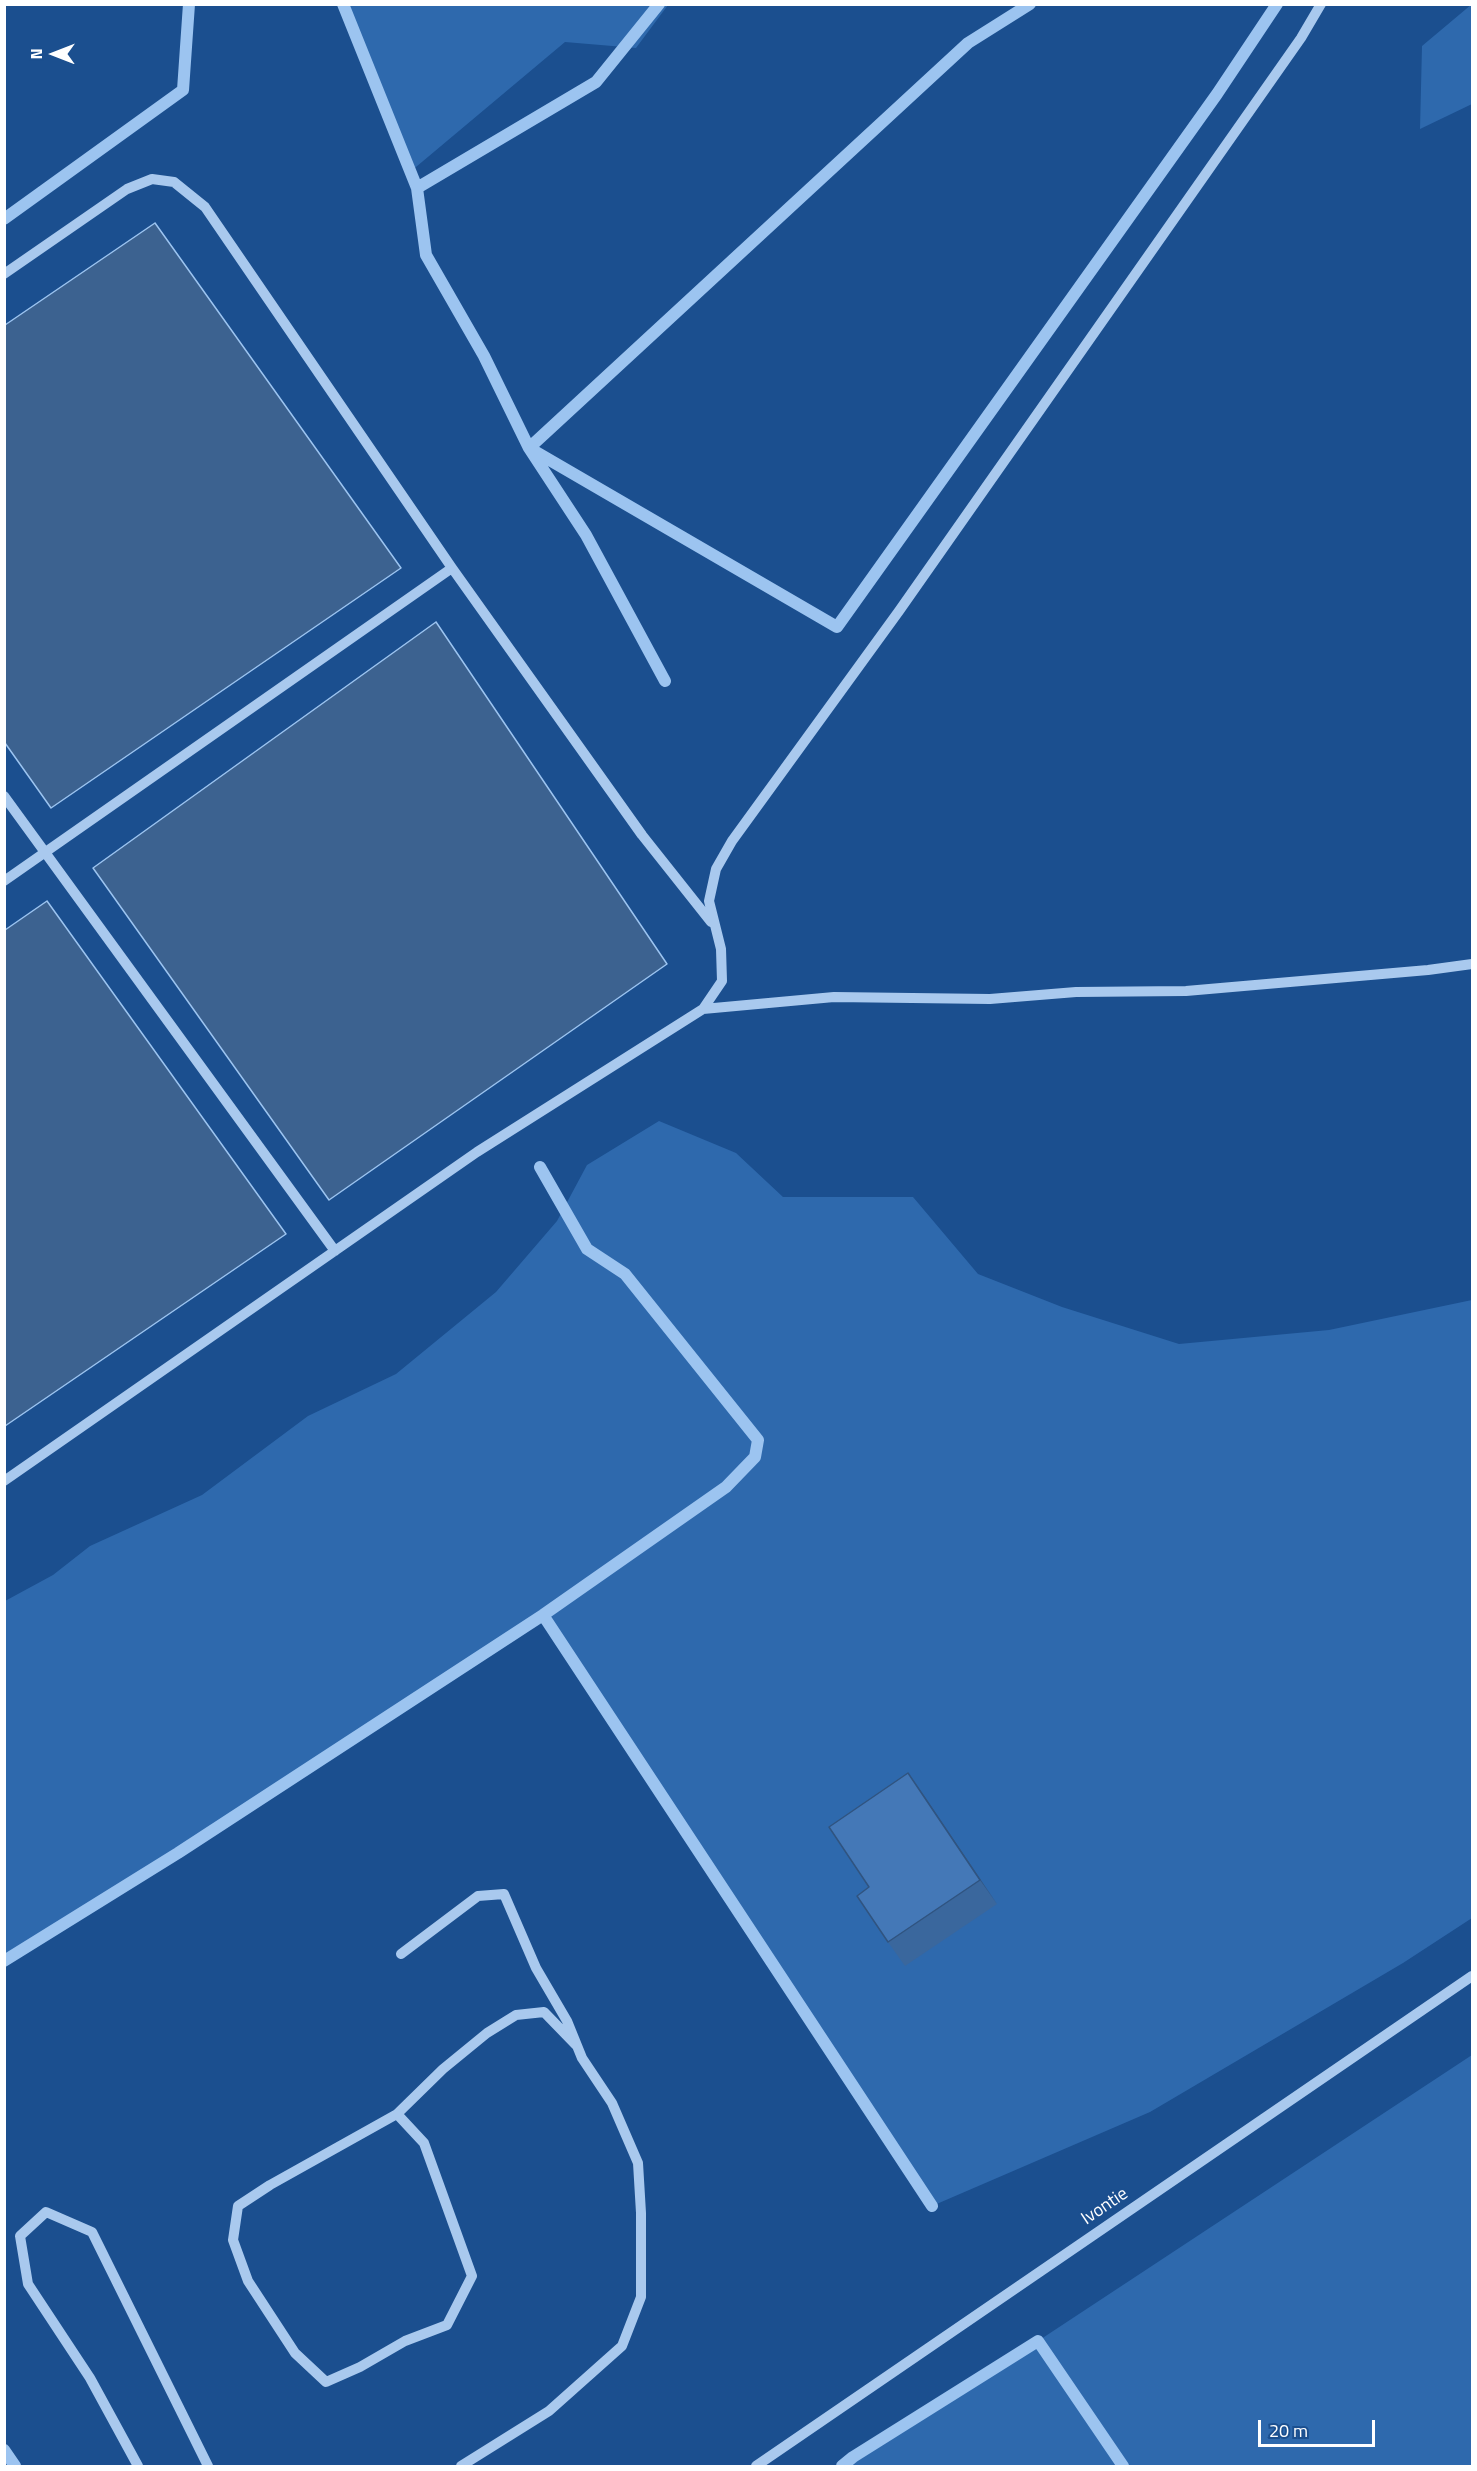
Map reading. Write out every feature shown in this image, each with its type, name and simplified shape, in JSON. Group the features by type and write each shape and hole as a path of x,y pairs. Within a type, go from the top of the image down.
{"street":[{"path":"4,1481 477,1152 703,1009 722,981 721,950 709,901 716,868 732,841 906,601 1301,38 1321,4"},
{"path":"4,274 127,189 152,179 174,182 205,207 452,568 642,835 713,924"},
{"path":"4,881 452,568"},
{"path":"4,796 335,1251"},
{"path":"703,1009 834,997 990,999 1076,992 1186,991 1473,964"},
{"path":"401,1954 478,1896 504,1894 536,1968 567,2021 582,2058 612,2103 638,2163 641,2213 641,2297 622,2346 549,2411 461,2466"},
{"name":"Ivontie","path":"756,2466 1473,1976"},
{"path":"397,2114 424,2144 472,2276 447,2325 405,2341 360,2367 326,2382 295,2353 248,2281 232,2240 238,2206 270,2185 397,2114 452,2062 487,2033 516,2014 544,2012 576,2045"},
{"path":"138,2466 90,2378 28,2284 20,2236 46,2212 92,2232 208,2466"}],"shaded area":[{"path":"1472,4 1472,104 1420,129 1422,46"},
{"path":"343,5 668,5 636,48 565,42 410,172"},
{"path":"155,223 401,568 51,808 5,743 5,325"},
{"path":"436,622 667,964 329,1200 93,868"},
{"path":"47,901 286,1234 5,1426 5,930"},
{"path":"659,1121 736,1153 783,1197 913,1197 978,1274 1062,1307 1179,1344 1329,1330 1472,1300 1472,1918 1403,1963 1150,2112 932,2206 543,1615 178,1853 5,1961 5,1601 53,1575 90,1546 202,1495 308,1416 396,1374 496,1292 557,1221 587,1165"},
{"path":"1472,2055 1472,2466 842,2466 1038,2341"}],"building":[{"path":"908,1773 980,1880 888,1942 857,1896 869,1887 829,1827"}],"waterway":[{"path":"4,219 183,90 189,4"},
{"path":"343,4 417,188 426,255 484,356 529,448 586,535 665,681"},
{"path":"417,188 596,82 659,4"},
{"path":"529,448 968,43 1030,4"},
{"path":"529,448 837,627 1217,94 1277,4"},
{"path":"4,1961 178,1853 543,1615 726,1487 755,1457 758,1440 625,1274 587,1249 540,1167"},
{"path":"543,1615 932,2206"},
{"path":"842,2466 1038,2341 1123,2466"},
{"path":"4,2450 15,2466"}]}
